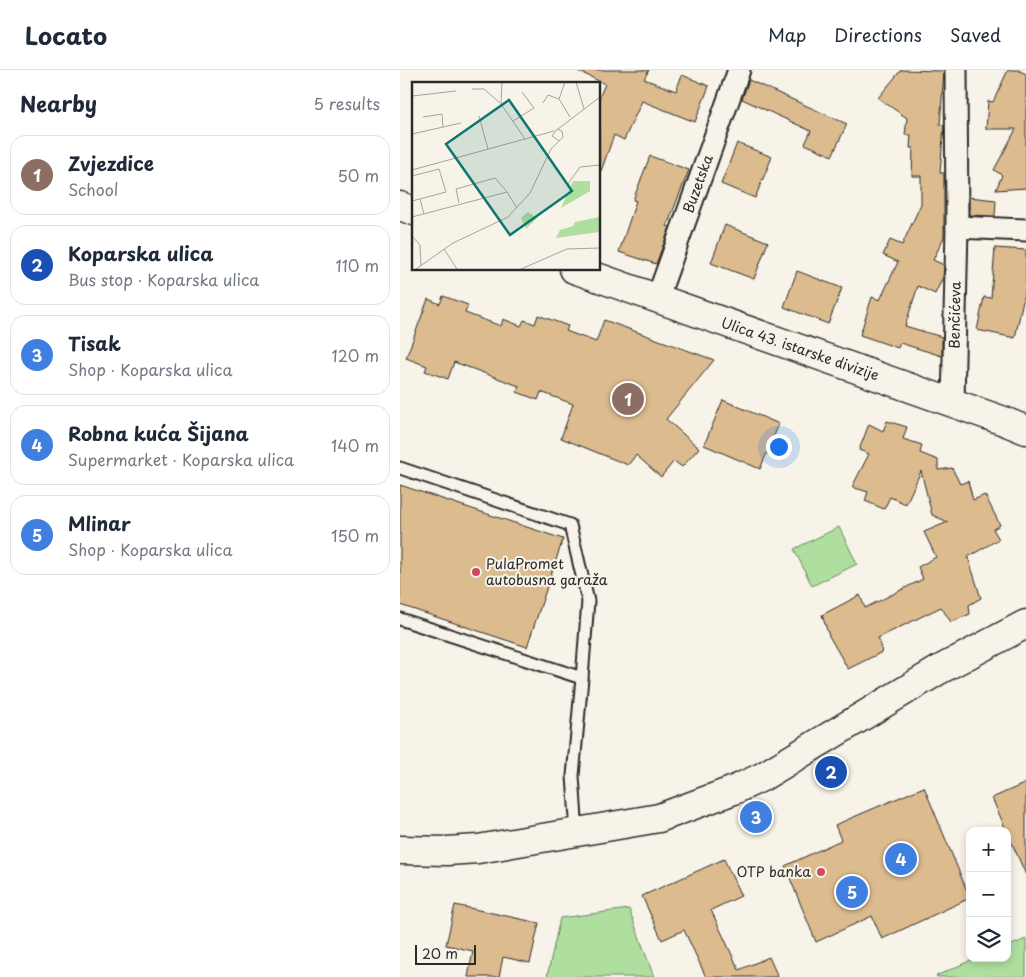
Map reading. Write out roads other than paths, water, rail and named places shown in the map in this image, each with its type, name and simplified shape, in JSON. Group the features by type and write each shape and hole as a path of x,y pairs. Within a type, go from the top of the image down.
{"main road":[{"path":"400,206 412,210"},
{"name":"Ulica 43. istarske divizije","path":"577,270 1026,430"},
{"path":"400,850 446,851 478,849 659,818 762,778 939,670 1026,624"}],"street":[{"name":"Buzetska","path":"657,299 739,70"},
{"name":"Benčićeva","path":"953,403 958,227 956,70"},
{"path":"958,227 1026,230"}],"lane":[{"path":"400,468 570,525 588,601 574,776 577,833"},
{"path":"400,619 582,678"}],"place":[{"name":"Zvjezdice","path":"628,399"},
{"name":"PulaPromet autobusna garaža","path":"476,572"},
{"name":"Koparska ulica","path":"831,772"},
{"name":"Tisak","path":"756,817"},
{"name":"Robna kuća Šijana","path":"901,859"},
{"name":"OTP banka","path":"821,872"},
{"name":"Mlinar","path":"852,892"}]}
